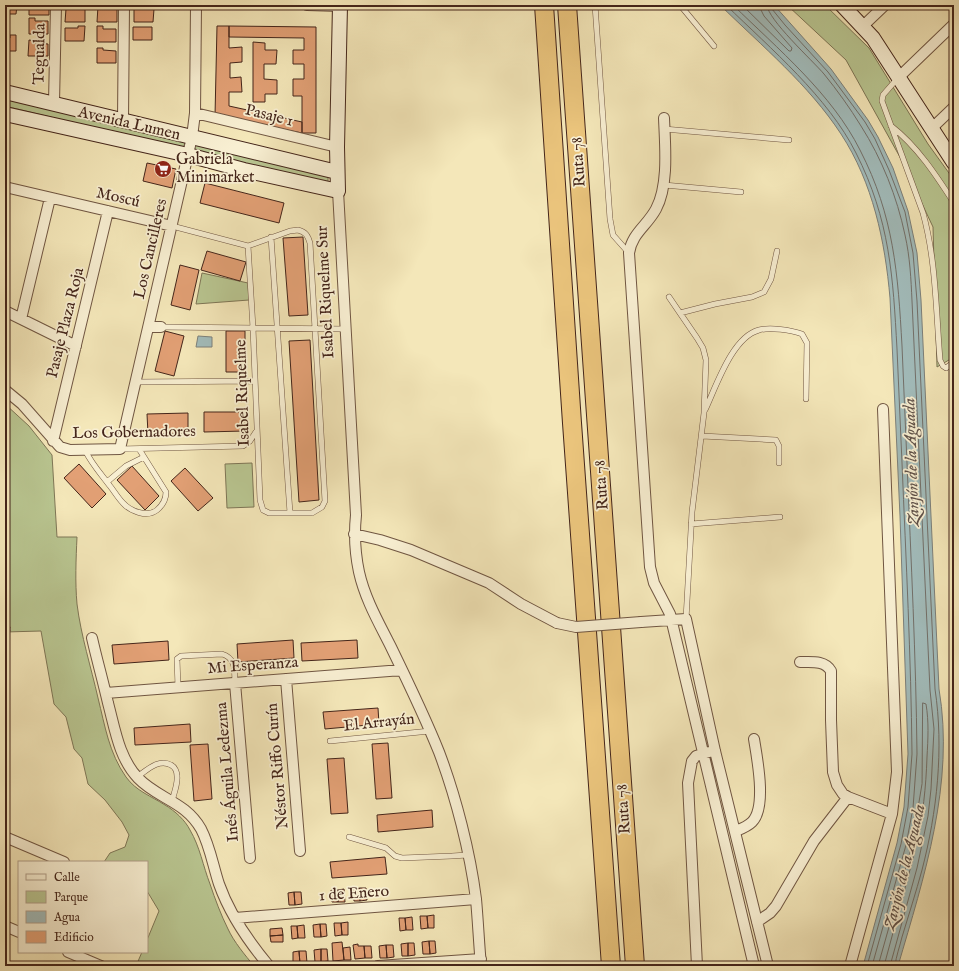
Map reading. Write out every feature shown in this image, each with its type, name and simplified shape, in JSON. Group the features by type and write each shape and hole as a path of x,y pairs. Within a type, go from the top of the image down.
{"highway":[{"name":"Ruta 78","path":"544,5 571,415 611,966"},
{"name":"Ruta 78","path":"567,5 635,966"}],"street":[{"name":"Tegualda","path":"54,104 56,5"},
{"path":"123,120 124,5"},
{"name":"Los Cancilleres","path":"120,449 192,137 194,113 196,5"},
{"path":"307,5 340,5"},
{"name":"Isabel Riquelme Sur","path":"340,5 337,172 356,515 354,534 360,577 375,615 430,731 447,776 456,806 476,899 481,962"},
{"path":"842,5 873,38 954,163"},
{"path":"863,26 885,5"},
{"path":"899,77 954,24"},
{"name":"Avenida Lumen","path":"5,92 337,172"},
{"path":"931,128 954,107"},
{"name":"Pasaje 1","path":"194,113 337,147"},
{"name":"Avenida Lumen","path":"5,114 188,155 244,170 338,191"},
{"path":"664,118 663,194 650,220 634,236 628,253 650,566 654,583 668,608 754,966"},
{"name":"Moscú","path":"5,187 172,226"},
{"path":"21,319 50,198"},
{"name":"Pasaje Plaza Roja","path":"53,441 108,211"},
{"path":"5,311 76,346"},
{"path":"148,327 161,328"},
{"name":"Los Gobernadores","path":"5,390 22,404 53,441 60,447 65,449 85,450 120,449"},
{"path":"850,966 892,814 896,784 897,753 883,409"},
{"path":"354,534 380,540 411,550 489,583 521,604 557,623 576,627 686,619 715,751 736,831 768,966"},
{"path":"92,638 120,747 128,764 137,777 149,788 172,801 191,816 201,830 225,898 235,918 270,966"},
{"path":"800,662 824,664 831,670 833,772 837,785 843,794 848,797 892,814"},
{"name":"Mi Esperanza","path":"106,693 402,670"},
{"name":"Néstor Riffo Curín","path":"286,679 300,851"},
{"name":"Inés Águila Ledezma","path":"235,683 250,858"},
{"path":"736,831 743,829 752,822 756,816 759,806 759,778 754,738"},
{"path":"697,966 688,783 692,761 696,756 715,751"},
{"path":"757,922 770,913 776,906 814,841 848,797"},
{"path":"5,838 62,861"},
{"path":"734,881 746,878"},
{"name":"1 de Enero","path":"235,918 476,899"},
{"path":"5,926 18,932"},
{"path":"748,941 761,937"},
{"path":"70,953 101,966"},
{"path":"378,966 481,962"}],"lane":[{"path":"595,5 610,218 613,234 628,253"},
{"path":"680,5 714,46"},
{"path":"899,77 883,95 882,101 923,213 928,231 933,267 940,360 946,368 954,362"},
{"path":"890,125 903,135 919,154 954,203"},
{"path":"664,129 789,140"},
{"path":"664,185 741,192"},
{"name":"Moscú","path":"172,226 248,246"},
{"path":"248,246 290,231 298,230 304,231 308,235 310,243 325,501 322,507 312,513 290,513 271,238"},
{"name":"Isabel Riquelme","path":"248,246 260,500 263,510 269,513 290,513"},
{"path":"680,313 752,297 764,292 771,279 777,251"},
{"path":"670,297 703,348 706,360 702,436 691,524 686,619"},
{"path":"161,328 345,329"},
{"path":"704,413 732,352 744,338 759,330 792,331 802,334 807,343 806,399"},
{"path":"136,382 255,381"},
{"name":"Los Gobernadores","path":"120,449 243,446 250,441 257,430"},
{"path":"702,436 776,440 779,446 779,462"},
{"path":"85,450 90,460 123,504 134,511 146,513 154,512 161,507 166,499 166,492 139,449"},
{"path":"107,482 126,466 144,457"},
{"path":"691,524 780,517"},
{"path":"178,687 177,659 181,656 222,654 228,656 234,665 235,683"},
{"name":"El Arrayán","path":"330,741 430,731"},
{"path":"137,777 154,765 160,763 167,763 174,766 178,774 172,801"},
{"path":"349,837 386,848 395,856 402,858 467,855"}],"green space":[{"path":"787,5 825,5 869,48 928,144 954,180 954,357 937,367 933,227 901,159 846,60"},
{"path":"5,95 186,139 183,149 5,106"},
{"path":"196,141 328,174 328,185 193,152"},
{"path":"202,273 248,283 249,300 196,304"},
{"path":"5,404 29,426 52,455 57,537 77,537 76,587 79,616 105,729 115,758 126,777 134,786 172,810 183,819 188,826 196,843 225,924 236,944 254,966 136,966 142,953 148,953 148,938 159,911 148,893 148,861 105,861 110,853 125,847 129,835 122,822 105,800 88,784 82,758 74,749 66,717 54,704 41,631 5,632"},
{"path":"252,463 254,507 227,508 225,464"}],"water":[{"name":"Zanjón de la Aguada","path":"720,5 774,5 831,69 868,120 893,168 908,211 917,253 921,300 939,689 943,724 943,759 940,794 927,864 898,966 863,966 897,843 904,807 908,754 900,516 890,298 885,255 876,213 869,192 852,153 841,134 800,82"},
{"path":"198,336 212,337 212,347 196,347"}],"building":[{"path":"5,5 17,5 16,14 5,14"},
{"path":"29,5 49,5 49,15 29,15"},
{"path":"79,6 85,7 85,22 65,22 66,9 79,9"},
{"path":"98,6 104,6 104,9 117,9 117,22 97,22"},
{"path":"134,9 154,9 153,22 134,22"},
{"path":"29,18 35,18 35,21 48,21 48,34 29,34"},
{"path":"78,26 85,26 84,41 65,41 65,28 78,28"},
{"path":"97,26 103,26 103,29 116,29 116,42 97,42"},
{"path":"217,26 229,26 229,48 242,47 242,62 230,63 230,78 241,77 242,92 229,92 229,106 302,122 302,133 215,116"},
{"path":"229,26 316,27 316,133 302,133 302,96 293,96 293,79 304,79 304,64 293,64 293,50 304,50 304,38 229,37"},
{"path":"133,27 152,27 152,40 133,40"},
{"path":"10,35 16,35 16,51 5,51 5,38 10,38"},
{"path":"29,40 35,41 35,43 48,44 48,56 28,56"},
{"path":"253,42 265,43 265,50 277,50 276,64 264,64 264,79 277,80 277,94 265,94 265,102 253,102"},
{"path":"97,48 116,51 116,63 97,63"},
{"path":"147,163 176,169 172,188 143,181"},
{"path":"205,183 284,203 279,223 200,203"},
{"path":"303,237 308,315 289,316 283,238"},
{"path":"207,251 246,262 240,281 201,270"},
{"path":"180,265 199,270 190,310 171,305"},
{"path":"165,331 184,336 174,376 155,371"},
{"path":"226,331 245,331 245,372 226,372"},
{"path":"310,340 319,500 299,502 289,341"},
{"path":"204,412 245,412 245,431 204,432"},
{"path":"188,413 188,433 148,434 147,414"},
{"path":"79,464 106,494 92,508 64,478"},
{"path":"132,466 159,496 145,510 117,480"},
{"path":"185,468 213,498 198,511 171,481"},
{"path":"293,640 294,658 238,662 237,644"},
{"path":"357,640 358,658 302,661 301,643"},
{"path":"168,641 169,660 114,664 112,645"},
{"path":"378,708 379,724 325,729 323,712"},
{"path":"190,724 191,742 135,745 134,728"},
{"path":"388,743 392,798 376,799 372,744"},
{"path":"208,744 212,799 194,801 190,745"},
{"path":"344,758 348,813 331,814 327,759"},
{"path":"432,810 433,827 378,832 377,815"},
{"path":"385,857 387,874 332,878 330,862"},
{"path":"360,888 366,888 367,900 360,901"},
{"path":"360,888 360,901 354,901 353,889"},
{"path":"344,889 345,902 338,902 338,890"},
{"path":"331,890 338,890 338,902 332,902"},
{"path":"294,892 301,892 302,904 295,905"},
{"path":"294,892 295,905 289,905 288,893"},
{"path":"434,915 434,928 428,928 427,916"},
{"path":"420,916 427,916 428,928 421,929"},
{"path":"412,917 413,930 406,930 405,918"},
{"path":"399,918 405,918 406,930 400,931"},
{"path":"348,922 348,935 342,935 341,923"},
{"path":"334,923 341,923 342,935 335,936"},
{"path":"320,924 321,937 314,937 313,925"},
{"path":"320,924 326,924 327,936 321,937"},
{"path":"304,925 305,938 298,938 297,926"},
{"path":"291,926 297,926 298,938 292,939"},
{"path":"282,928 283,935 270,936 270,929"},
{"path":"283,935 283,942 271,942 270,936"},
{"path":"429,941 435,941 436,953 430,954"},
{"path":"429,941 430,954 423,954 422,942"},
{"path":"342,942 344,960 333,961 332,943"},
{"path":"408,943 414,943 415,955 408,956"},
{"path":"408,943 408,956 402,956 401,944"},
{"path":"358,944 358,946 364,946 365,958 355,959 353,945"},
{"path":"386,945 387,958 380,958 379,946"},
{"path":"386,945 393,945 394,957 387,958"},
{"path":"364,946 371,946 372,958 365,958"},
{"path":"350,947 351,960 344,960 343,948"},
{"path":"321,949 321,962 315,962 314,950"},
{"path":"321,949 327,949 328,961 321,962"},
{"path":"299,951 300,964 293,964 293,952"},
{"path":"299,951 306,951 307,963 300,964"}],"place":[{"name":"Gabriela Minimarket","path":"163,169"}]}
